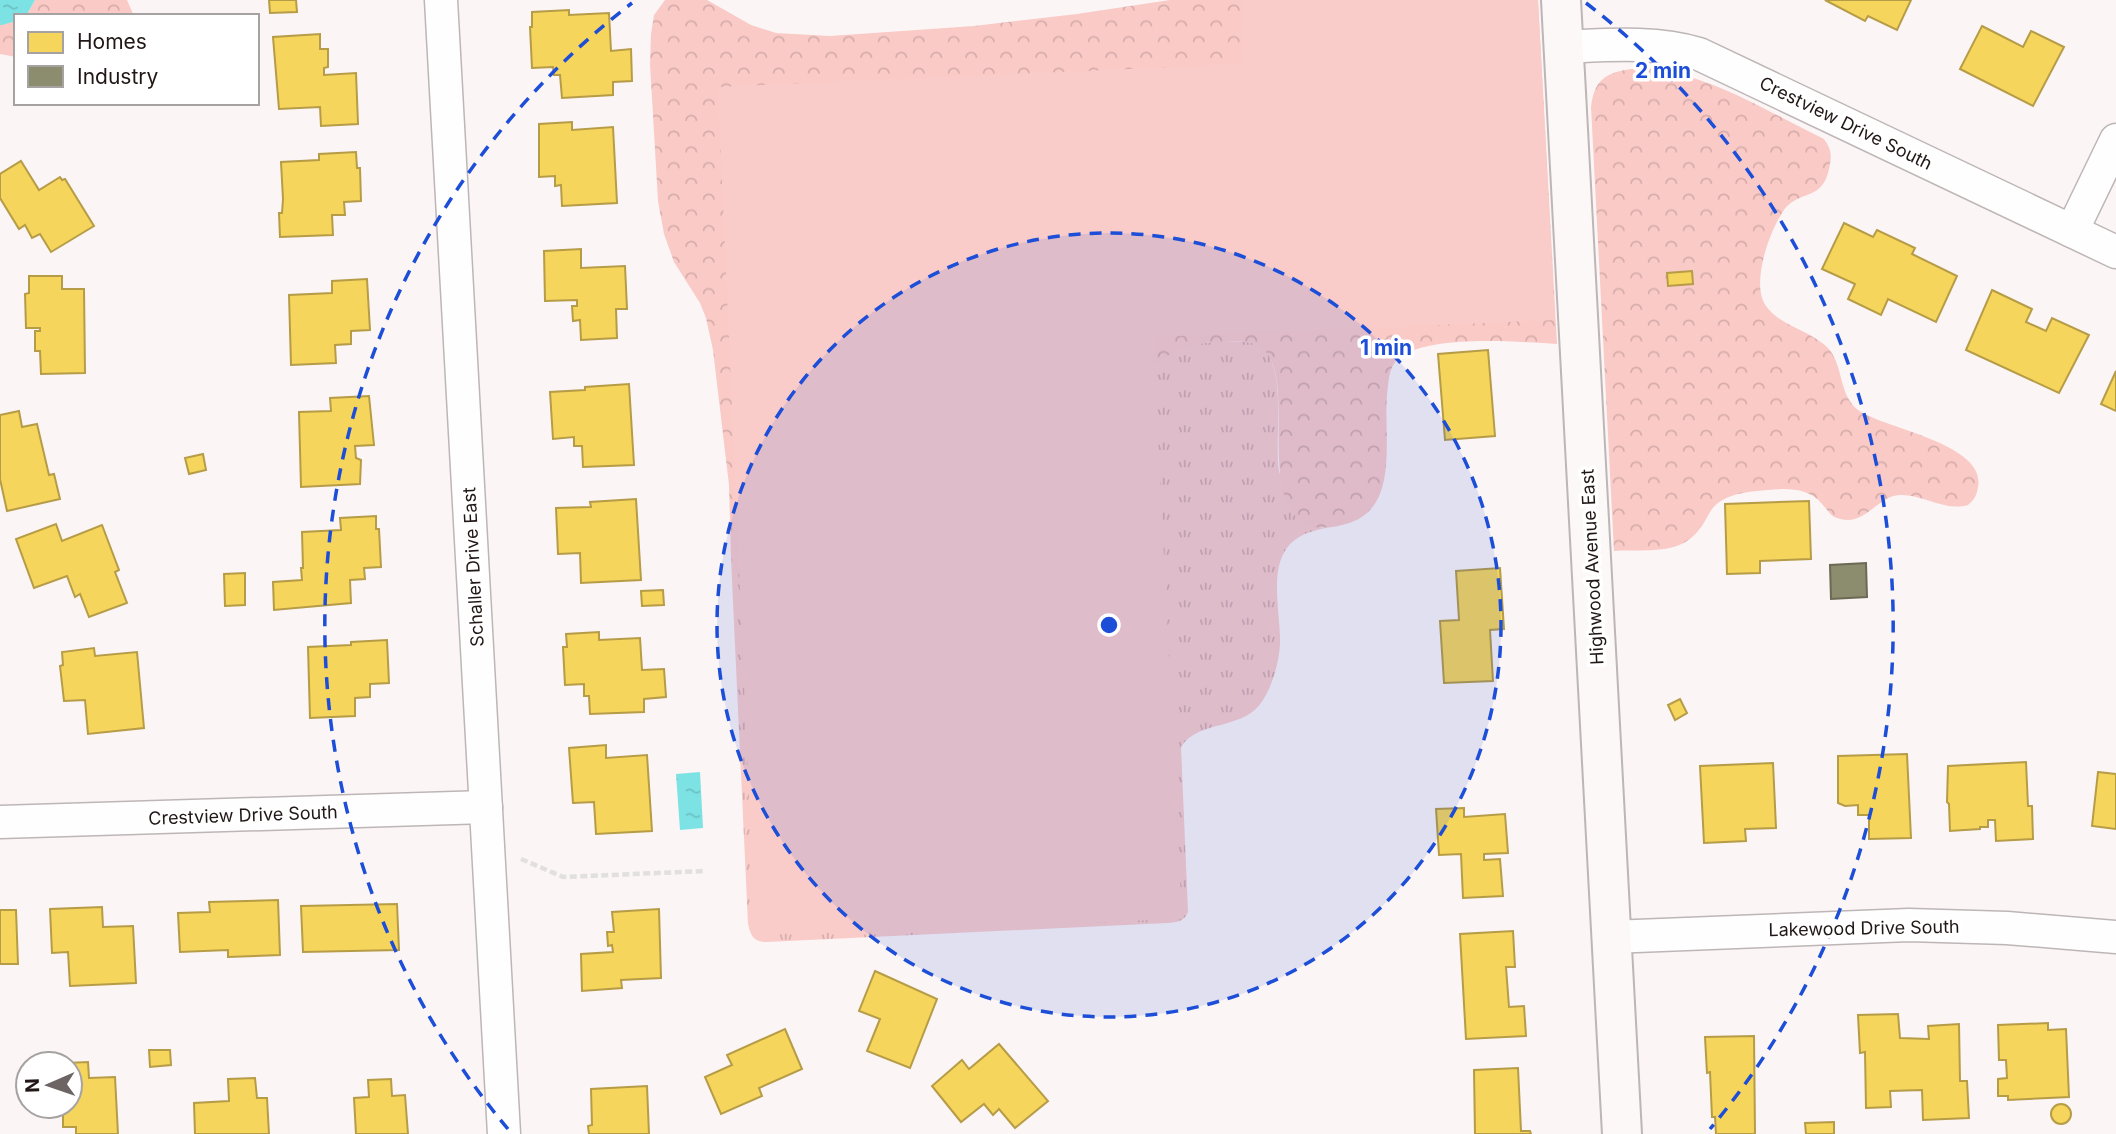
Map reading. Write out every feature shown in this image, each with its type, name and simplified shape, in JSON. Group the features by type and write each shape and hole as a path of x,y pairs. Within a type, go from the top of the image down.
{"street":[{"name":"Schaller Drive East","path":"441,0 504,1134"},
{"name":"Highwood Avenue East","path":"1561,0 1622,1134"},
{"name":"Crestview Drive South","path":"1564,47 1646,45 1677,48 1699,54 2116,252"},
{"path":"2072,231 2116,140"},
{"name":"Crestview Drive South","path":"0,822 486,807"},
{"name":"Lakewood Drive South","path":"1611,937 1897,925 1994,927 2116,937"}],"path":[{"path":"489,857 519,858 555,875 566,877 705,871"}],"green space":[{"path":"35,0 127,0 133,14 27,14"},
{"path":"665,0 707,0 751,25 776,33 830,36 974,26 1170,0 1538,0 1557,344 1497,341 1449,343 1409,352 1396,361 1388,386 1383,484 1377,500 1366,514 1349,523 1313,527 1292,512 1283,492 1279,467 1277,385 1272,363 1262,348 1242,342 1209,343 1170,354 1145,375 743,584 731,559 729,485 713,350 706,318 700,303 674,262 664,234 658,201 650,64 651,34 654,15"},
{"path":"1241,0 1538,0 1555,320 1153,337 1182,919 755,935 718,87 1243,64"},
{"path":"14,22 14,57 0,54 0,25"},
{"path":"1638,68 1685,75 1709,84 1758,105 1824,139 1831,154 1827,176 1823,185 1791,203 1779,219 1764,257 1760,285 1762,296 1772,313 1820,341 1833,354 1844,390 1853,406 1874,418 1952,449 1967,460 1977,472 1978,487 1975,497 1968,505 1943,505 1900,495 1884,500 1855,519 1847,520 1832,516 1817,499 1804,492 1783,489 1752,492 1721,501 1694,535 1679,545 1661,549 1614,551 1591,107 1596,88 1606,77 1619,71"},
{"path":"1226,341 1255,344 1263,348 1270,358 1277,389 1279,471 1285,483 1321,528 1346,525 1314,531 1299,537 1287,548 1282,558 1277,581 1279,651 1273,680 1263,700 1255,710 1245,716 1198,732 1181,747 1188,912 1184,918 1167,923 767,942 756,939 748,924 731,559 733,568 1146,374 1172,352 1191,345"}],"water":[{"path":"0,0 35,0 27,14 14,14 14,22 0,25"},
{"path":"700,772 703,828 680,830 676,774"}],"building: Homes":[{"path":"269,0 296,0 297,12 270,13"},
{"path":"1825,0 1911,0 1897,30 1868,16 1865,21"},
{"path":"569,10 569,15 609,13 611,51 631,49 632,81 613,82 613,95 562,98 560,75 554,75 553,67 532,68 532,12"},
{"path":"1982,26 2023,47 2031,31 2064,47 2033,106 1960,69"},
{"path":"320,34 320,49 328,49 328,67 324,68 324,75 356,73 358,124 321,126 320,107 279,109 273,37"},
{"path":"572,122 572,130 613,127 617,203 562,206 561,185 555,186 555,176 539,177 539,124"},
{"path":"356,152 357,168 360,168 361,201 344,202 345,215 332,215 333,235 280,237 279,213 282,213 283,199 281,162 319,160 319,154"},
{"path":"21,161 39,190 60,177 65,179 94,226 51,252 40,234 32,238 25,225 19,229 0,198 0,174"},
{"path":"1844,223 1873,237 1877,230 1915,248 1912,254 1957,276 1936,322 1888,299 1881,315 1848,299 1855,284 1822,269"},
{"path":"581,249 581,268 625,266 627,309 616,309 617,338 581,340 580,320 573,321 572,306 577,306 577,300 545,301 544,251"},
{"path":"1692,271 1693,284 1668,286 1667,273"},
{"path":"29,276 62,276 62,289 84,289 85,373 41,374 40,351 35,351 35,331 40,331 40,328 26,328 25,294 29,293"},
{"path":"367,279 370,330 351,331 351,344 335,345 336,363 291,365 289,295 332,293 332,281"},
{"path":"1992,290 2032,309 2026,322 2046,331 2052,318 2089,335 2059,393 1966,350"},
{"path":"1488,350 1495,436 1445,440 1438,354"},
{"path":"2116,371 2116,411 2101,404"},
{"path":"629,384 634,465 583,467 582,446 574,446 574,437 553,439 550,392"},
{"path":"369,396 374,445 355,446 356,458 361,460 360,484 301,487 299,412 331,411 330,398"},
{"path":"19,411 22,427 37,424 49,475 54,474 60,499 7,511 0,479 0,415"},
{"path":"203,454 206,470 189,474 185,458"},
{"path":"636,499 641,580 581,583 580,553 558,554 556,508 591,507 590,502"},
{"path":"1809,501 1811,559 1760,561 1760,573 1727,574 1725,504"},
{"path":"376,516 381,567 364,568 365,579 350,580 351,603 274,610 273,582 302,580 302,532 341,530 340,518"},
{"path":"56,524 62,541 102,525 119,570 115,572 127,603 89,617 80,594 75,597 67,576 34,588 16,539"},
{"path":"1500,568 1504,629 1490,630 1493,681 1444,683 1440,621 1459,620 1456,571"},
{"path":"245,573 245,605 225,606 224,574"},
{"path":"663,590 664,605 642,606 641,591"},
{"path":"599,632 599,640 640,638 642,670 664,669 666,697 644,699 644,712 590,714 589,696 584,696 584,684 565,685 563,647 567,647 566,634"},
{"path":"387,640 389,683 370,684 370,697 355,698 355,716 310,718 308,647"},
{"path":"94,648 95,656 137,652 144,728 88,734 85,700 64,701 60,666 63,665 62,652"},
{"path":"1680,699 1687,713 1675,720 1668,705"},
{"path":"606,745 606,758 647,755 652,831 596,834 594,802 573,803 569,748"},
{"path":"1907,754 1911,838 1869,839 1869,815 1858,815 1858,805 1845,806 1838,803 1838,756"},
{"path":"2026,762 2033,839 1996,841 1995,820 1988,820 1988,827 1980,829 1950,831 1947,802 1948,766"},
{"path":"1773,763 1776,828 1745,829 1746,841 1704,843 1700,766"},
{"path":"2098,772 2116,774 2116,829 2092,826"},
{"path":"1464,808 1464,817 1505,814 1508,853 1484,854 1484,860 1500,859 1503,896 1463,898 1461,854 1439,855 1436,809"},
{"path":"278,900 280,955 228,957 228,950 180,952 178,913 210,912 209,902"},
{"path":"397,904 399,950 303,952 301,906"},
{"path":"102,907 103,927 133,926 136,983 70,986 68,952 52,953 50,909"},
{"path":"659,909 661,978 621,980 622,988 582,991 581,954 613,952 612,945 608,946 607,932 614,932 612,912"},
{"path":"0,910 16,910 18,964 0,964"},
{"path":"1513,931 1515,967 1506,967 1509,1007 1524,1006 1526,1036 1466,1039 1460,934"},
{"path":"875,971 937,999 910,1068 867,1051 880,1019 859,1011"},
{"path":"1898,1014 1900,1038 1929,1039 1928,1026 1959,1024 1960,1081 1967,1081 1969,1118 1923,1120 1922,1090 1890,1091 1891,1107 1866,1108 1865,1052 1860,1053 1858,1015"},
{"path":"2048,1023 2048,1030 2066,1029 2069,1097 2008,1100 2008,1096 1998,1096 1998,1079 2007,1078 2006,1060 1999,1060 1998,1025"},
{"path":"785,1029 802,1069 759,1088 762,1096 721,1114 705,1077 732,1065 727,1055"},
{"path":"1754,1036 1755,1134 1716,1134 1705,1037"},
{"path":"999,1044 1048,1101 1015,1128 999,1109 993,1115 984,1104 961,1122 932,1086 962,1060 969,1069"},
{"path":"149,1050 170,1050 171,1065 150,1067"},
{"path":"84,1062 88,1062 89,1078 115,1077 118,1134 76,1134 76,1127 63,1127 63,1120 84,1120"},
{"path":"1518,1068 1521,1131 1530,1131 1531,1134 1475,1134 1474,1070"},
{"path":"255,1078 257,1098 267,1098 269,1134 195,1134 194,1103 229,1101 228,1079"},
{"path":"391,1079 392,1096 405,1095 408,1134 356,1134 354,1098 369,1097 368,1080"},
{"path":"647,1086 649,1134 589,1134 588,1126 592,1125 591,1089"},
{"path":"2061,1104 2068,1107 2071,1114 2068,1121 2061,1124 2054,1121 2051,1114 2054,1107"},
{"path":"1834,1122 1834,1134 1806,1134 1805,1123"}],"building: Industry":[{"path":"1866,563 1867,597 1831,599 1830,565"}]}
